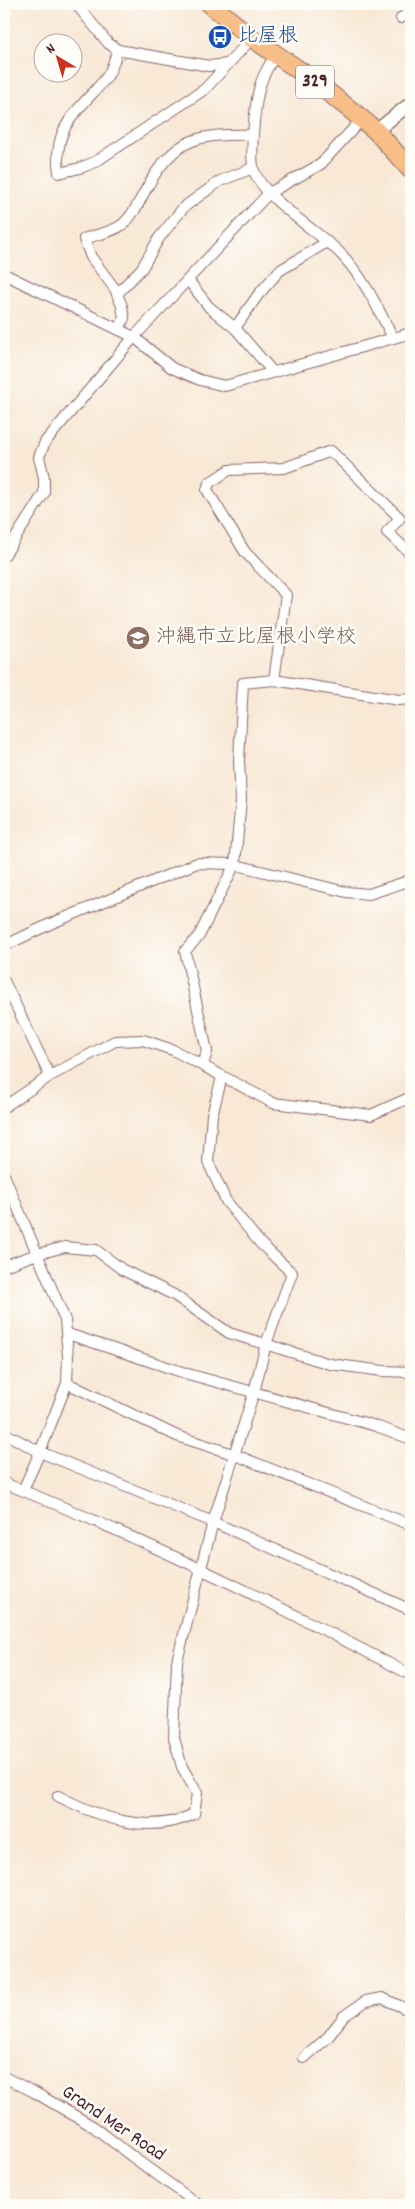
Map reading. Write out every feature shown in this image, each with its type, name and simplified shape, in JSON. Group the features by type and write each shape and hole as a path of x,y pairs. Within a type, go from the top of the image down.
{"highway":[{"name":"329","path":"210,4 252,38 309,77 362,119 376,131 411,170"}],"street":[{"path":"76,4 108,43 118,50 209,66 228,64"},
{"path":"401,18 411,11"},
{"path":"118,50 107,77 79,106 63,129 56,157 59,173 95,162 205,89 252,38"},
{"path":"276,55 257,91 253,135 253,168 258,180 269,193 339,252 358,275 393,338"},
{"path":"376,131 411,103"},
{"path":"4,556 44,493 44,478 39,457 45,442 134,338 269,193 321,164 362,119"},
{"path":"119,330 124,318 117,294 91,257 84,239 122,226 134,213 158,167 172,153 197,138 216,134 253,135"},
{"path":"117,294 142,268 159,238 184,207 220,182 253,168"},
{"path":"236,328 258,295 279,271 327,242"},
{"path":"4,274 134,338 172,368 200,380 225,386 272,371 411,333"},
{"path":"188,280 209,307 236,328 272,371"},
{"path":"274,680 286,594 246,552 207,490 209,483 229,470 284,468 331,451 400,518 387,532 411,554"},
{"path":"203,1066 207,1051 185,951 199,936 235,864 241,800 239,761 243,683 274,680 399,700 411,699"},
{"path":"4,946 58,920 197,863 235,864 346,892 369,894 411,880"},
{"path":"4,981 50,1076"},
{"path":"4,1107 50,1076 115,1041 143,1040 173,1050 273,1103 371,1114 411,1097"},
{"path":"58,1796 92,1813 124,1822 147,1825 181,1820 194,1814 197,1793 182,1768 174,1738 177,1661 199,1569 233,1454 254,1392 266,1344 292,1272 260,1243 226,1201 208,1162 212,1115 222,1077"},
{"path":"4,1175 65,1320 68,1334 67,1383 23,1490"},
{"path":"4,1266 65,1246 96,1250 123,1270 174,1295 229,1333 330,1364 383,1371 411,1372"},
{"path":"68,1334 188,1374 376,1426 411,1439"},
{"path":"67,1383 177,1436 233,1454 411,1525"},
{"path":"4,1433 40,1452 213,1522 411,1610"},
{"path":"4,1483 72,1510 199,1569 411,1676"},
{"path":"304,2058 328,2037 344,2016 366,2001 382,1998 411,2011"},
{"name":"Grand Mer Road","path":"4,2077 94,2127 199,2205"}],"place":[{"name":"比屋根","path":"220,37"},
{"name":"沖縄市立比屋根小学校","path":"138,638"}]}
